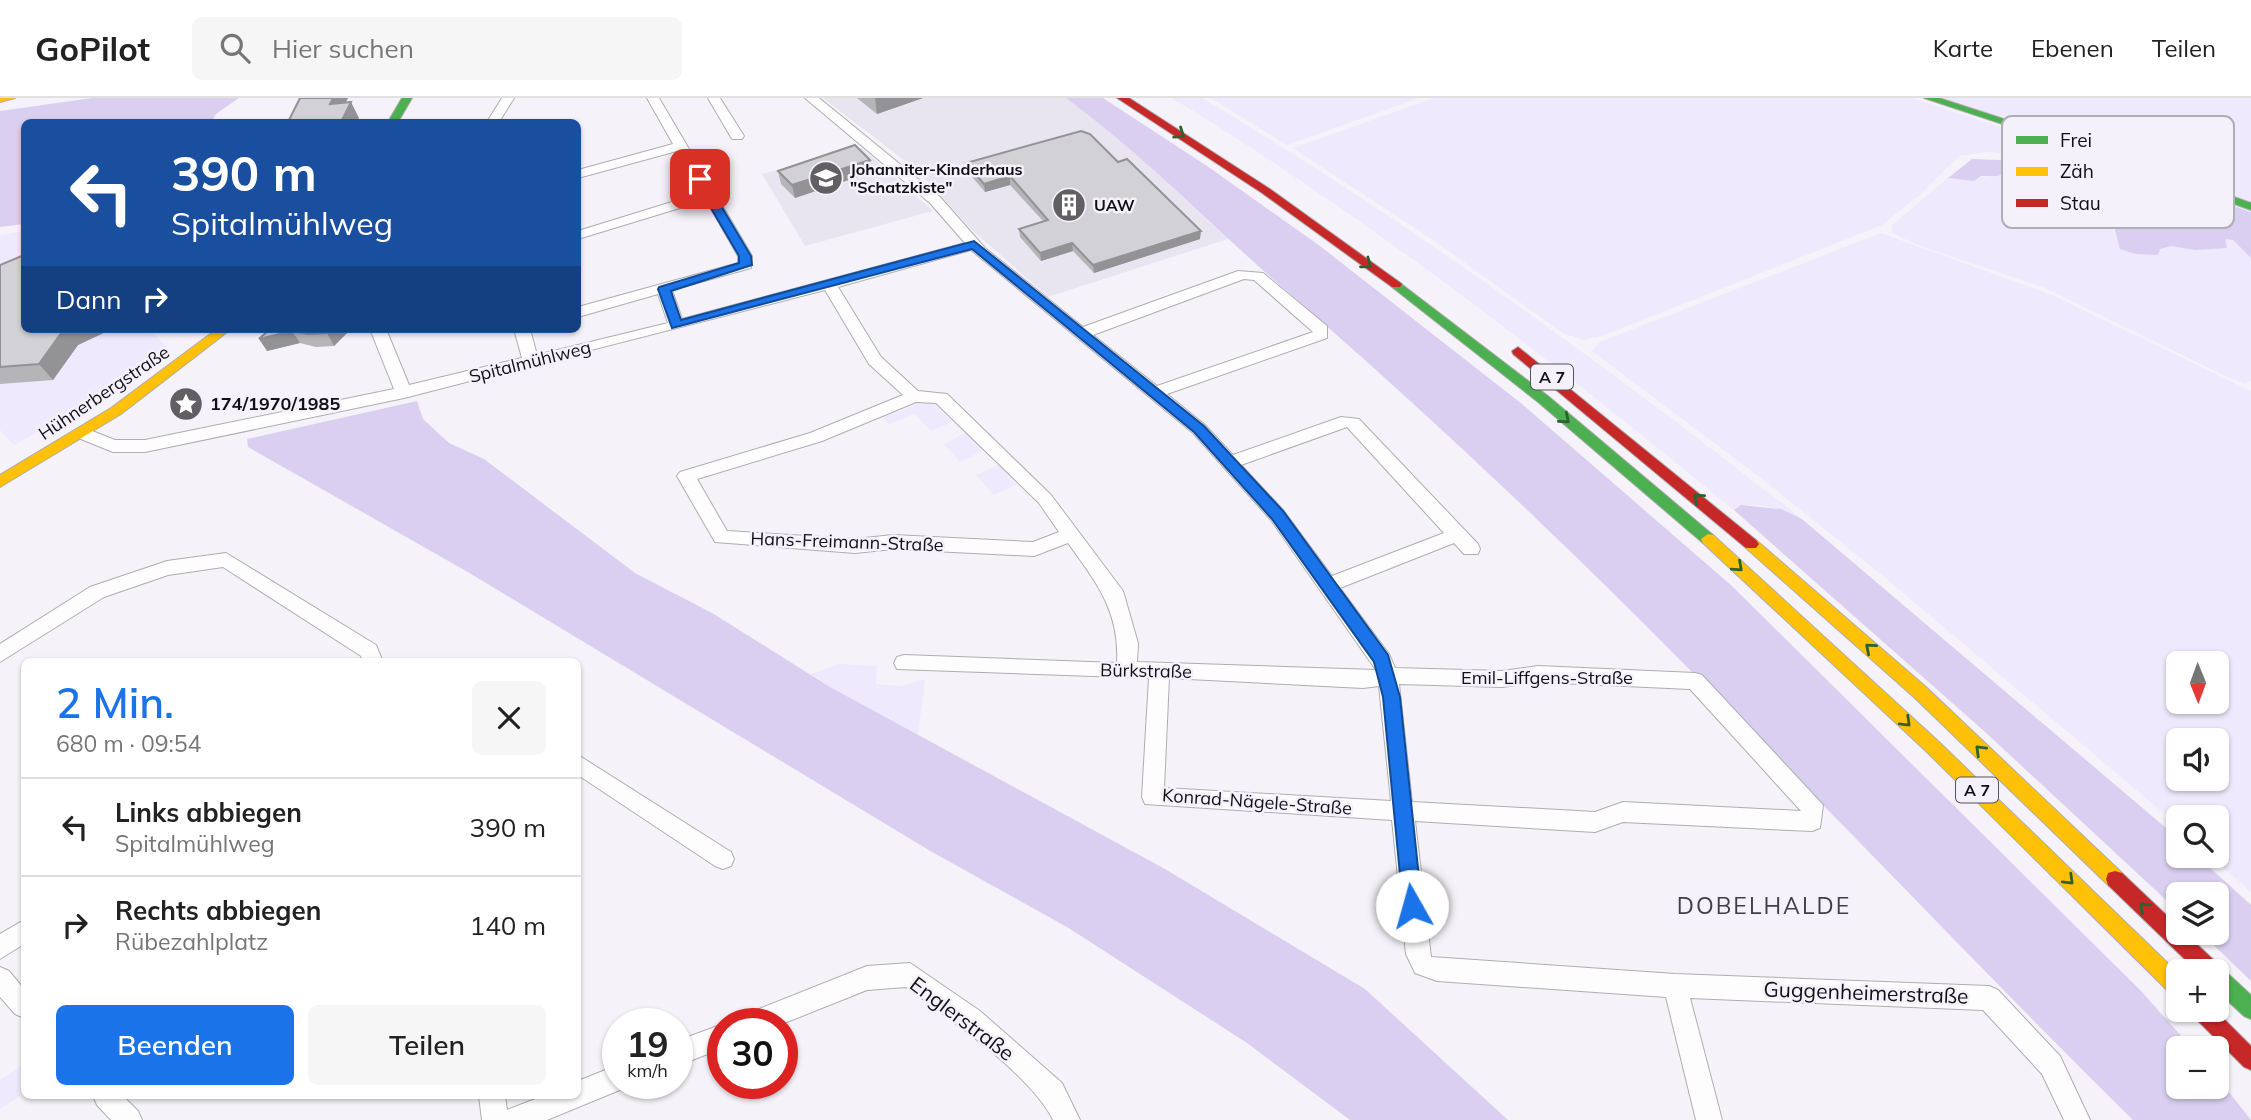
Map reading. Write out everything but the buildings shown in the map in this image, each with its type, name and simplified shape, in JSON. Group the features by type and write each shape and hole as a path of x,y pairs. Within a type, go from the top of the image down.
{"main road":[{"path":"0,99 10,98"},
{"path":"395,119 407,98"},
{"name":"A 7","path":"1122,98 1275,197 1359,258 1496,364 1672,508 1830,650 2166,975"},
{"path":"1929,98 2002,122"},
{"path":"2234,200 2251,206"},
{"name":"Hühnerbergstraße","path":"0,482 82,433 166,377 220,333"},
{"name":"A 7","path":"1507,343 1686,488 1921,693 2198,959"},
{"path":"2229,988 2251,1009"},
{"path":"2212,1022 2251,1060"}],"street":[{"path":"495,119 508,98"},
{"path":"581,311 746,265 745,256 653,98"},
{"path":"714,98 737,136"},
{"path":"811,98 935,200 960,225 974,245 1156,392 1231,462 1277,515 1382,660 1388,677 1401,811"},
{"path":"581,173 680,146"},
{"path":"581,234 709,195"},
{"name":"Spitalmühlweg","path":"82,433 113,446 145,446 404,393 676,326 974,245"},
{"path":"1082,333 1243,274 1258,276 1321,329 1321,335 1156,392"},
{"path":"829,285 875,359 914,396 941,398 1045,499 1113,591 1128,643 1127,671"},
{"path":"664,289 676,326"},
{"path":"380,333 404,393"},
{"path":"523,333 531,362"},
{"name":"Hans-Freimann-Straße","path":"914,396 816,438 686,476 721,537 855,546 893,542 1034,549 1072,534"},
{"path":"1231,462 1347,421 1353,423 1471,549"},
{"path":"1329,585 1457,535"},
{"path":"0,654 97,592 167,568 226,560 369,651 372,658"},
{"name":"Bürkstraße","path":"904,663 945,661 1363,680 1388,677"},
{"name":"Konrad-Nägele-Straße","path":"1159,670 1153,797 1401,811"},
{"name":"Emil-Liffgens-Straße","path":"1388,677 1502,679 1538,674 1695,681 1812,805 1812,821 1623,812 1595,822 1401,811"},
{"path":"581,766 723,859"},
{"name":"Guggenheimerstraße","path":"1401,811 1418,954 1423,965 1437,970 1675,986 1989,998 2051,1065 2077,1120"},
{"path":"0,948 21,933"},
{"name":"Englerstraße","path":"793,1008 867,978 910,975 971,1020 1053,1091 1067,1120"},
{"path":"0,979 21,1003"},
{"path":"1675,986 1709,1120"},
{"path":"581,1093 602,1084"},
{"path":"108,1099 124,1119"},
{"path":"492,1099 495,1120"},
{"path":"514,1120 566,1099"}],"shaded area":[{"path":"92,98 239,98 213,119 21,119 21,224 0,227 0,111"},
{"path":"823,98 1066,98 1108,128 1228,239 1048,297 971,229 918,171"},
{"path":"1066,98 1103,98 1207,166 1320,246 1522,404 1732,586 2141,991 2181,1036 2166,1036 2166,1099 2229,1099 2229,1092 2251,1120 2133,1120 1640,619 1537,519 1327,326 1146,163"},
{"path":"1172,98 1202,98 1357,195 1509,299 1802,519 1759,505 1734,510 1598,400 1460,294 1246,144"},
{"path":"1211,98 1419,98 1287,145"},
{"path":"1434,98 1912,98 2002,127 2002,153 1987,152 1959,156 1922,193 1882,225 1605,335 1584,340 1564,334 1436,242 1293,148"},
{"path":"1939,98 2251,98 2251,203 2234,197 2234,116 2002,116 2002,119"},
{"path":"862,148 933,211 805,246 762,174"},
{"path":"1972,159 2002,160 2002,174 1981,176 1974,181 1948,178"},
{"path":"2002,173 2002,228 2114,228 2120,249 2135,254 2171,246 2195,250 2227,247 2224,239 2233,240 2251,258 2251,381 2245,384 2223,375 2045,288 1920,246 1892,233 1892,225 1948,178"},
{"path":"2234,206 2251,212 2251,258 2233,240 2225,239 2227,248 2195,250 2171,246 2160,249 2158,255 2135,254 2120,249 2114,228 2234,228"},
{"path":"21,232 21,333 154,333 170,351 121,386 14,445 0,430 0,235"},
{"path":"1881,233 2052,295 2251,391 2251,892 2224,868 2229,868 2229,805 2166,805 2166,815 1888,580 1766,482 1592,351 1600,342"},
{"path":"930,400 952,422 931,431 915,414 889,424 883,417"},
{"path":"417,401 423,419 449,443 484,459 635,573 712,613 830,687 1165,869 1365,989 1508,1120 1350,1120 1247,1043 1067,927 932,852 466,571 248,447 247,439"},
{"path":"966,433 983,451 960,462 944,444"},
{"path":"998,465 1016,485 994,495 976,475"},
{"path":"1741,505 1781,509 1802,519 2166,828 2166,868 2210,868 2226,882 2166,882 2166,900 1984,731 1734,510"},
{"path":"840,664 877,666 876,684 902,686 925,679 918,735 811,674"},
{"path":"2229,885 2251,905 2251,981 2214,945 2229,945"},
{"path":"21,1066 21,1095 0,1109 0,1080"}],"traffic: fast":[{"path":"395,119 407,98"},
{"path":"1929,98 2002,122"},
{"path":"2234,201 2251,207"},
{"path":"1396,284 1543,399 1708,539"},
{"path":"2229,988 2251,1009"}],"traffic: slow":[{"path":"0,99 10,98"},
{"path":"0,482 116,411 220,333"},
{"path":"1708,539 1933,747 2166,975"},
{"path":"1751,544 1921,693 2115,879"}],"traffic: jam":[{"path":"1122,98 1266,191 1396,284"},
{"path":"1518,351 1751,544"},
{"path":"2115,879 2198,959"},
{"path":"2213,1022 2251,1060"}],"place":[{"name":"Johanniter-Kinderhaus \"Schatzkiste\"","path":"826,178"},
{"name":"UAW","path":"1069,205"},
{"name":"174/1970/1985","path":"186,404"}],"district":[{"name":"DOBELHALDE","path":"1764,906"}],"route":[{"path":"700,179 745,256 746,265 664,289 676,326 974,245 1199,429 1277,515 1382,660 1392,697 1412,906"}]}
